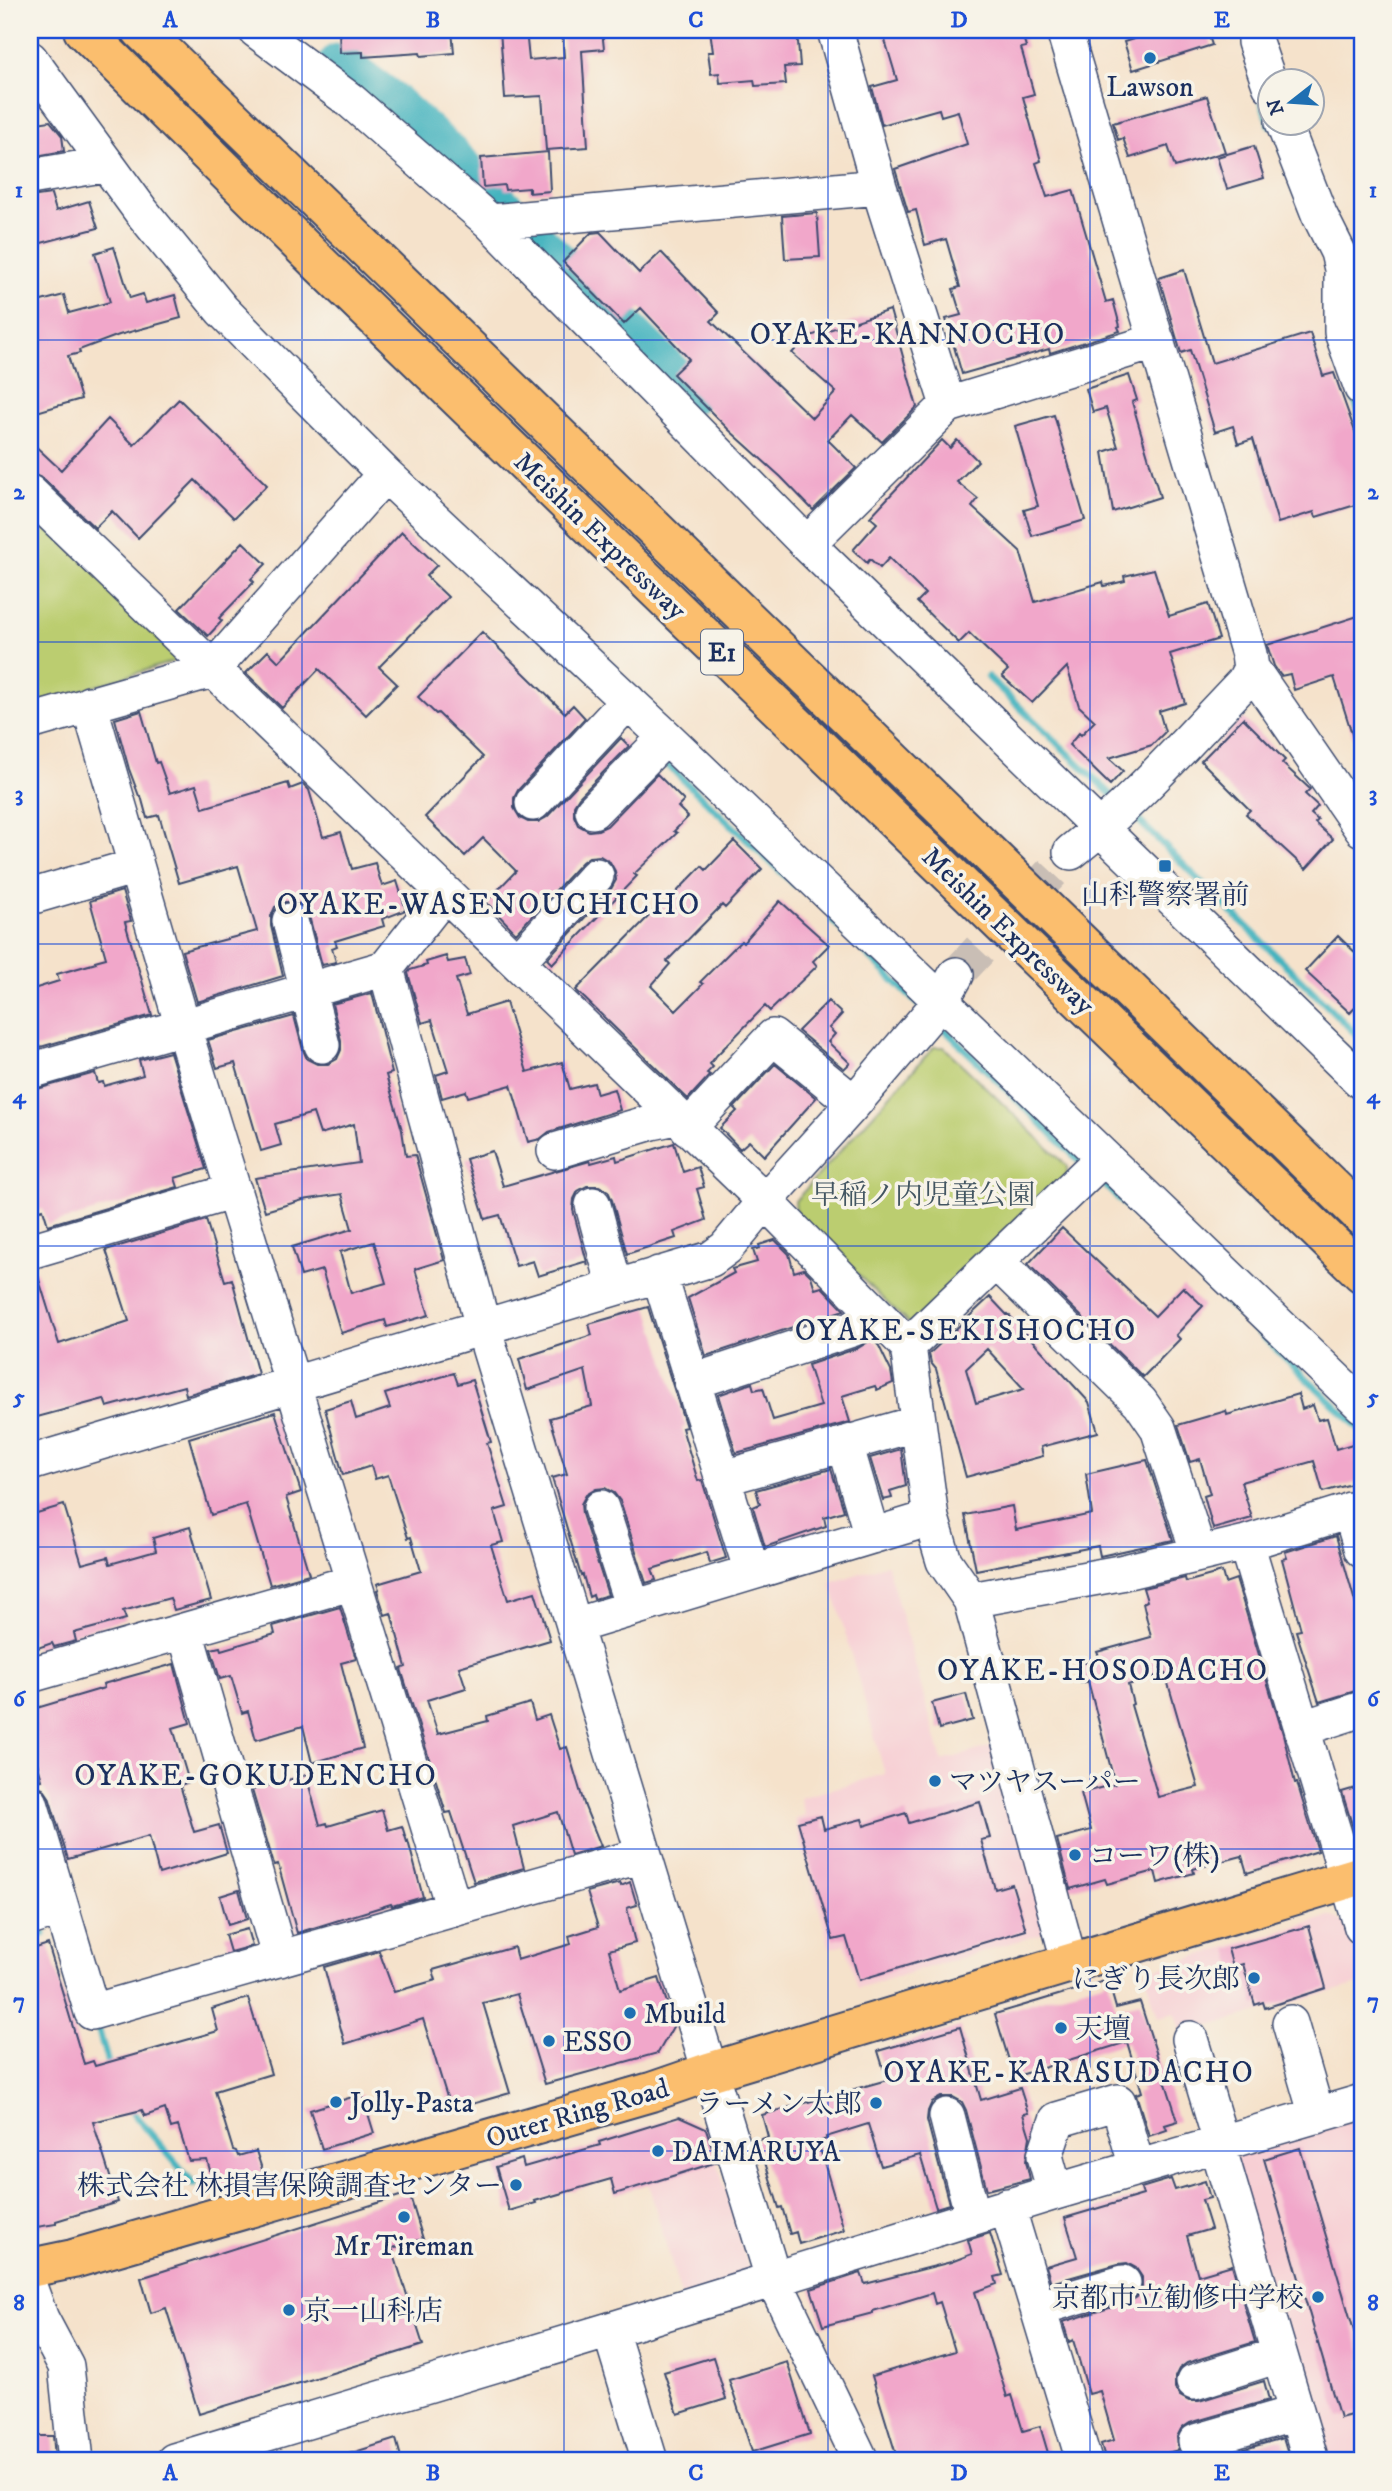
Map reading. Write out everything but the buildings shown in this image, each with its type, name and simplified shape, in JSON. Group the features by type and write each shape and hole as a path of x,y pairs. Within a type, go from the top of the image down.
{"main road":[{"name":"Meishin Expressway","path":"83,30 331,275 1362,1273"},
{"name":"Meishin Expressway","path":"141,30 1362,1216"},
{"name":"Outer Ring Road","path":"30,2269 73,2259 650,2092 1355,1877"}],"street":[{"path":"256,30 351,101 656,370 807,544 1102,827 1362,1082"},
{"path":"835,30 879,187 948,405"},
{"path":"1064,30 1246,641 1251,668 1362,829"},
{"path":"1255,30 1255,42 1263,66"},
{"path":"30,59 141,211 222,310 385,474 666,737 949,987 1103,1158 1362,1405"},
{"path":"1288,136 1315,205 1338,252 1342,269 1342,332 1362,388"},
{"path":"30,177 107,164"},
{"path":"491,222 879,187"},
{"path":"807,544 948,405 1157,341"},
{"path":"30,722 212,670 385,474"},
{"path":"30,493 765,1201 908,1346 930,1518 944,1561 971,1600 1070,1964"},
{"path":"1071,852 1102,827 1244,682 1251,668"},
{"path":"533,803 628,701"},
{"path":"89,704 183,1027 454,1909"},
{"path":"593,811 666,737"},
{"path":"30,897 136,866"},
{"path":"517,962 596,876"},
{"path":"30,1071 386,968 445,893"},
{"path":"290,921 322,1045"},
{"path":"386,968 483,1326 773,2278 861,2461"},
{"path":"30,1463 711,1259 726,1248 854,1103 949,987"},
{"path":"555,1151 652,1122 682,1122 773,1037 854,1103"},
{"path":"908,1346 1103,1158"},
{"path":"30,1251 233,1191"},
{"path":"593,1205 615,1287"},
{"path":"996,1261 1146,1410 1158,1428 1199,1554"},
{"path":"659,1274 752,1572"},
{"path":"692,1382 852,1329 875,1314"},
{"path":"723,1478 918,1423"},
{"path":"845,1444 872,1536"},
{"path":"601,1508 633,1608"},
{"path":"971,1600 1121,1573 1246,1543 1356,1508 1362,1550"},
{"path":"574,1626 930,1518"},
{"path":"1246,1543 1303,1727 1355,1877 1362,1927"},
{"path":"30,1675 354,1582"},
{"path":"185,1631 280,1959"},
{"path":"1303,1727 1362,1709"},
{"path":"30,1803 45,1913 92,2012 643,1855"},
{"path":"1290,2024 1317,2116"},
{"path":"1190,2039 1311,2461"},
{"path":"1055,2192 1045,2156 1057,2120 1069,2116 1118,2102 1137,2167"},
{"path":"174,2461 610,2330 1007,2206 1362,2102"},
{"path":"947,2116 973,2217"},
{"path":"1007,2206 1084,2461"},
{"path":"1038,2308 1124,2283"},
{"path":"30,2289 41,2319 66,2366 76,2461"},
{"path":"610,2330 650,2461"},
{"path":"1194,2382 1279,2355"},
{"path":"1196,2442 1296,2413"}],"shaded area":[{"name":"マツヤスーパー","path":"887,1564 942,1761 996,1745 1048,1921 1041,1934 858,1988 845,1944 830,1948 794,1819 805,1815 800,1798 885,1774 831,1583"},
{"name":"にぎり長次郎","path":"1331,1916 1347,1924 1362,1973 1362,1983 1182,2034 1175,2013 1158,2017 1144,1972"},
{"name":"京都市立勧修中学校","path":"1362,2116 1362,2461 1320,2461 1235,2164 1241,2149"},
{"path":"717,2161 753,2284 684,2306 648,2183"}],"green space":[{"path":"30,505 177,648 175,661 30,707"},
{"name":"早稲ノ内児童公園","path":"934,1047 944,1047 1067,1166 1067,1178 910,1325 796,1215 795,1201"}],"waterway":[{"path":"339,64 390,101 443,149 691,394"},
{"path":"1353,397 1362,420"},
{"path":"988,677 1117,800"},
{"path":"660,758 794,884"},
{"path":"1131,813 1362,1040"},
{"path":"833,921 922,1008"},
{"path":"936,1021 1083,1164"},
{"path":"1096,1177 1362,1431"},
{"path":"30,1938 44,1934"},
{"path":"99,2031 110,2071"},
{"path":"127,2106 194,2184"}],"tunnel":[{"path":"956,975 1071,852"}],"place":[{"name":"Lawson","path":"1150,58"},
{"name":"山科警察署前","path":"1165,866"},
{"name":"マツヤスーパー","path":"935,1781"},
{"name":"コーワ(株)","path":"1075,1855"},
{"name":"にぎり長次郎","path":"1254,1978"},
{"name":"Mbuild","path":"630,2013"},
{"name":"天壇","path":"1061,2028"},
{"name":"ESSO","path":"549,2041"},
{"name":"Jolly-Pasta","path":"336,2102"},
{"name":"ラーメン太郎","path":"876,2103"},
{"name":"DAIMARUYA","path":"658,2151"},
{"name":"株式会社 林損害保険調査センター","path":"516,2185"},
{"name":"Mr Tireman","path":"404,2217"},
{"name":"京都市立勧修中学校","path":"1318,2297"},
{"name":"京一山科店","path":"289,2310"}],"district":[{"name":"OYAKE-KANNOCHO","path":"908,334"},
{"name":"OYAKE-WASENOUCHICHO","path":"489,904"},
{"name":"OYAKE-SEKISHOCHO","path":"966,1330"},
{"name":"OYAKE-HOSODACHO","path":"1103,1670"},
{"name":"OYAKE-GOKUDENCHO","path":"256,1775"},
{"name":"OYAKE-KARASUDACHO","path":"1069,2072"}]}
